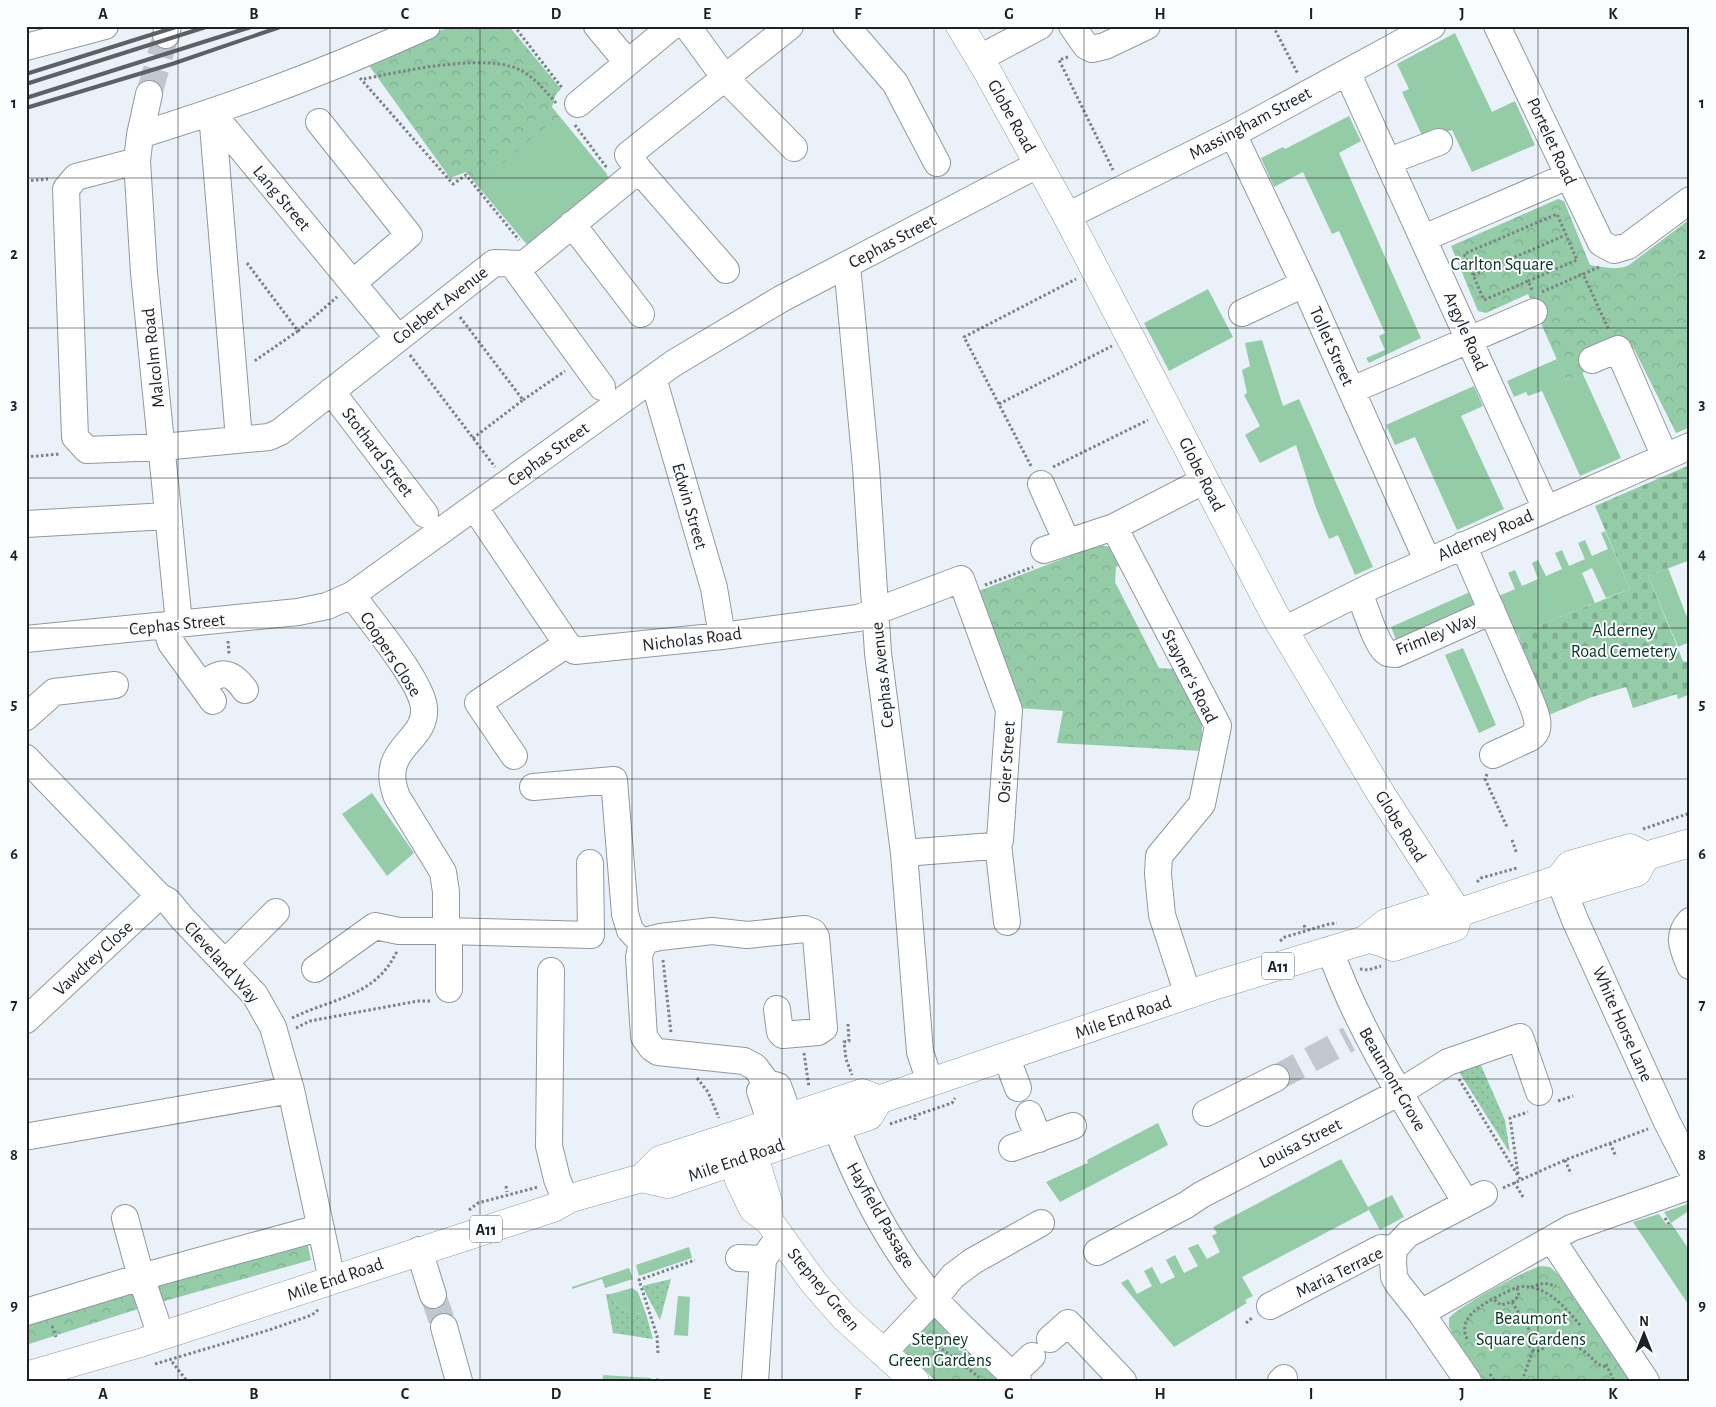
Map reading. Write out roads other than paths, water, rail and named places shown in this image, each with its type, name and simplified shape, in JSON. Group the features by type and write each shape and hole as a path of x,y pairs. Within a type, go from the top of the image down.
{"main road":[{"name":"Globe Road","path":"960,26 980,58 1067,216 1284,630 1381,794 1458,913"},
{"path":"1458,913 1559,879 1579,890 1637,872 1646,856 1690,844"},
{"name":"Mile End Road","path":"26,1376 161,1336 419,1250 553,1208 566,1201 642,1178 660,1160 762,1139 836,1127 880,1112 930,1082 1188,995 1369,938 1394,946 1455,927 1458,913"},
{"name":"Mile End Road","path":"762,1139 862,1093 880,1112"},
{"name":"Stepney Green","path":"762,1139 768,1202 774,1228 814,1283 844,1317 915,1381"}],"street":[{"path":"26,47 105,26"},
{"path":"140,135 356,70 427,26"},
{"path":"597,26 627,62"},
{"path":"569,106 672,26"},
{"path":"687,26 725,78 794,148"},
{"path":"726,270 628,155 790,26"},
{"path":"846,26 895,83 937,163"},
{"path":"980,58 1040,26"},
{"path":"1072,26 1086,46 1092,49 1105,46 1147,26"},
{"name":"Massingham Street","path":"1067,216 1233,134 1432,26"},
{"name":"Portelet Road","path":"1497,26 1597,237 1607,247 1614,250 1628,246 1690,200"},
{"name":"Argyle Road","path":"1347,72 1546,509"},
{"name":"Malcolm Road","path":"149,94 140,135 137,162 144,273 162,447 167,516 172,624 171,644 208,693 215,676 225,674 236,679 245,690"},
{"path":"212,113 239,439"},
{"name":"Lang Street","path":"212,113 398,338"},
{"path":"319,122 409,235 353,283"},
{"name":"Tollet Street","path":"1233,134 1304,284 1427,560"},
{"path":"1389,161 1439,142"},
{"name":"Colebert Avenue","path":"137,162 76,178 66,189 75,437 87,450 162,447 269,437 280,432 494,263 523,261"},
{"name":"Cephas Street","path":"26,639 298,612 332,604 352,595 476,508 653,378 760,311 1039,164"},
{"path":"602,387 582,359 523,261 640,170"},
{"path":"1424,238 1568,176"},
{"path":"572,224 641,314"},
{"name":"Cephas Avenue","path":"847,265 866,467 878,653 905,863 920,1052 930,1082"},
{"path":"1242,313 1304,284"},
{"path":"1352,390 1470,339 1534,303"},
{"path":"1592,360 1618,349 1665,457"},
{"name":"Edwin Street","path":"653,378 714,588 722,636"},
{"name":"Stothard Street","path":"331,390 425,514"},
{"name":"Alderney Road","path":"1284,630 1427,560 1690,446"},
{"path":"1038,480 1055,546 1114,527 1205,480"},
{"path":"476,508 567,644 478,703 514,756"},
{"path":"26,524 167,516"},
{"name":"Stayner's Road","path":"1114,527 1218,726 1202,804 1159,856 1158,874 1162,916 1188,995"},
{"name":"Frimley Way","path":"1463,545 1534,709 1538,725 1535,735 1493,755"},
{"name":"Nicholas Road","path":"567,644 575,651 588,651 858,618 961,579 966,592"},
{"name":"Osier Street","path":"966,592 1009,710 998,844 1007,922"},
{"name":"Frimley Way","path":"1359,593 1380,645 1387,653 1391,654 1396,654 1492,612"},
{"name":"Coopers Close","path":"352,595 407,673 424,707 420,726 399,751 393,762 393,787 443,872 446,892 447,931 442,995"},
{"path":"26,716 54,692 116,684"},
{"name":"Cleveland Way","path":"26,758 159,896 179,912 182,918 255,995 275,1032 291,1090 319,1228 332,1280"},
{"path":"533,786 614,780 625,914 630,930 653,949"},
{"path":"905,863 998,844"},
{"path":"315,968 375,926 399,931 591,935 590,863"},
{"name":"White Horse Lane","path":"1559,879 1575,920 1667,1122 1690,1167"},
{"name":"Vawdrey Close","path":"26,1020 159,896"},
{"path":"225,963 276,912"},
{"path":"1690,921 1682,932 1680,939 1690,966"},
{"path":"653,949 653,938 712,931 747,935 805,929 813,932 816,937 824,1028 818,1032 783,1035 780,1032 777,1009"},
{"path":"653,949 640,952 639,963 643,1030 647,1043 658,1052 744,1061 755,1067 767,1083 778,1086 762,1139"},
{"name":"Beaumont Grove","path":"1330,950 1357,1036 1400,1092 1475,1199"},
{"path":"551,971 549,1146 557,1179 566,1201"},
{"name":"Louisa Street","path":"1097,1252 1186,1205 1201,1195 1400,1092 1448,1062 1520,1037 1544,1101"},
{"path":"1006,1056 1018,1088"},
{"path":"1206,1113 1276,1078"},
{"path":"30,1136 291,1090"},
{"path":"1029,1114 1039,1139"},
{"path":"1012,1148 1073,1126"},
{"name":"Hayfield Passage","path":"836,1127 852,1166 889,1235 909,1266 935,1298"},
{"path":"1421,1313 1580,1224 1690,1186"},
{"name":"Maria Terrace","path":"1270,1306 1381,1248 1394,1249 1408,1234 1475,1199"},
{"path":"125,1218 141,1277 161,1336"},
{"path":"884,1353 953,1276 974,1261 1041,1223"},
{"path":"26,1312 141,1277 319,1228"},
{"path":"755,1381 751,1258 774,1228"},
{"path":"1552,1240 1646,1381"},
{"path":"1394,1249 1394,1277 1472,1379"},
{"path":"419,1250 433,1295"},
{"path":"935,1298 1015,1378 1041,1347 1068,1323 1123,1381"},
{"path":"444,1326 459,1381"}],"tunnel":[{"path":"149,94 166,35"},
{"path":"1276,1078 1349,1039"},
{"path":"433,1295 444,1327"}],"railway":[{"path":"26,74 179,26"},
{"path":"26,84 209,26"},
{"path":"26,98 254,26"},
{"path":"26,108 172,64 283,26"}],"park label":[{"name":"Carlton Square","path":"1502,264"},
{"name":"Alderney Road Cemetery","path":"1624,640"},
{"name":"Beaumont Square Gardens","path":"1531,1328"},
{"name":"Stepney Green Gardens","path":"940,1349"}]}
